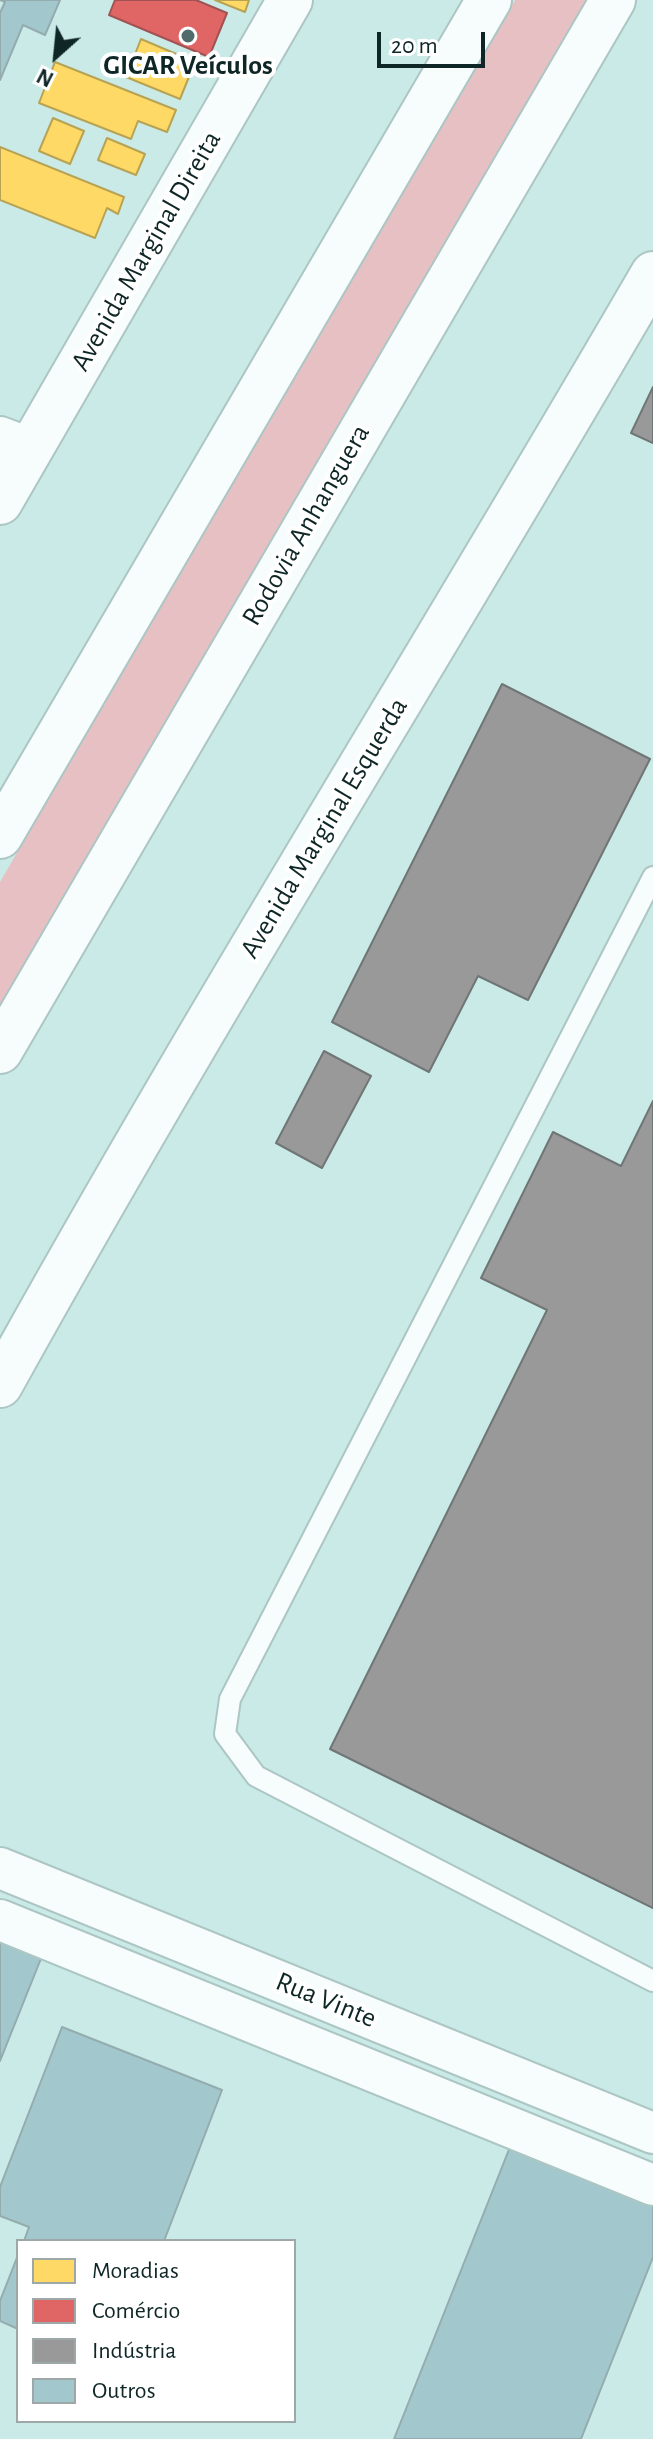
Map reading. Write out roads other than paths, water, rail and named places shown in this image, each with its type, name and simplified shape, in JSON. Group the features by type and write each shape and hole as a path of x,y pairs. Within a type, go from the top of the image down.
{"main road":[{"name":"Avenida Marginal Direita","path":"8,471 290,0"},
{"path":"0,836 489,0"},
{"name":"Rodovia Anhanguera","path":"0,1051 613,0"},
{"name":"Avenida Marginal Esquerda","path":"0,1385 301,862 529,487 653,274"}],"street":[{"name":"Rua Vinte","path":"0,1868 653,2133"},
{"name":"Rua Vinte","path":"0,1920 653,2185"}],"lane":[{"path":"653,877 230,1699 225,1734 256,1776 653,1981"}],"place":[{"name":"GICAR Veículos","path":"188,36"}]}
